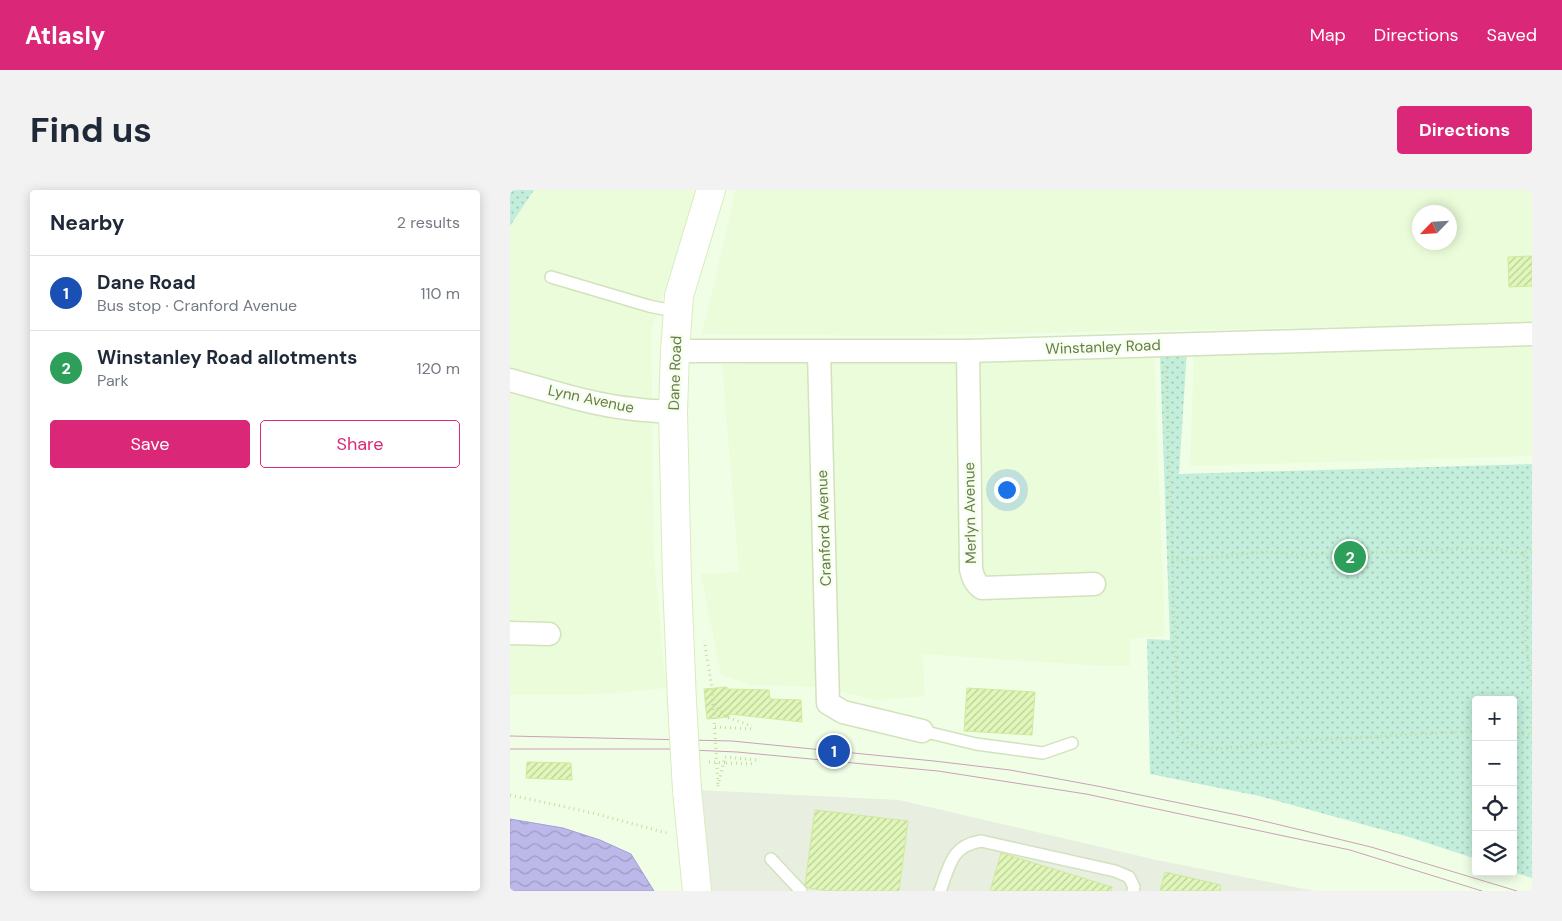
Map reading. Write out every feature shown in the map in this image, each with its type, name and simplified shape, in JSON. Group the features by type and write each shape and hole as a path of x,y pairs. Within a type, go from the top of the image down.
{"main road":[{"name":"Dane Road","path":"697,891 687,790 682,702 676,580 673,412 675,351 680,296 711,190"}],"street":[{"name":"Winstanley Road","path":"675,351 968,351 1532,334"},
{"name":"Merlyn Avenue","path":"968,351 971,569 973,578 977,585 982,588 1094,584"},
{"name":"Cranford Avenue","path":"819,352 828,703 843,712 922,731"},
{"name":"Lynn Avenue","path":"510,380 579,399 633,409 673,412"},
{"path":"510,633 549,634"}],"lane":[{"path":"551,277 649,306 678,312"},
{"path":"922,731 976,744 1043,752 1072,743"},
{"path":"940,891 950,864 957,852 967,843 981,840 1115,871 1129,877 1134,891"},
{"path":"771,859 801,891"}],"path":[{"path":"1166,345 1178,732 1189,744 1215,749 1298,741 1472,731"},
{"path":"1172,558 1182,560 1265,552 1301,555 1488,548 1524,554 1528,574 1525,637 1532,686"},
{"path":"1521,554 1532,548"},
{"path":"712,688 718,786 725,757 756,762 726,763"},
{"path":"713,703 726,717 752,728 714,727"},
{"path":"1517,733 1531,735 1532,706"},
{"path":"510,795 593,813 692,839"}],"shaded area":[{"path":"510,190 534,190 510,226"},
{"path":"534,190 697,190 651,330 654,558 666,688 604,694 510,695 510,226"},
{"path":"736,190 1532,190 1532,323 899,336 702,334"},
{"path":"1532,340 1532,456 1190,466 1194,352"},
{"path":"1187,350 1179,474 1532,464 1532,878 1517,873 1517,696 1472,696 1472,858 1409,837 1259,796 1150,774 1147,639 1170,640 1160,355"},
{"path":"1154,353 1165,636 1130,639 1130,666 1101,666 922,654 925,696 876,700 822,687 753,685 721,675 701,574 739,572 722,364"},
{"path":"697,790 899,800 1161,861 1315,891 705,891"}],"water":[{"path":"510,819 563,828 600,840 631,854 654,891 510,891"}],"building":[{"path":"1532,256 1532,286 1509,287 1508,257"},
{"path":"727,687 727,689 769,690 770,699 801,700 802,722 729,714 729,717 707,719 704,689"},
{"path":"967,688 1035,692 1032,735 964,731"},
{"path":"527,762 571,763 572,780 526,778"},
{"path":"815,810 908,821 899,891 829,891 808,888 805,885"},
{"path":"1001,853 1112,887 1111,891 990,891"},
{"path":"1165,872 1221,885 1220,891 1160,891"}],"tram line":[{"path":"510,736 732,741 1010,770 1247,817 1371,847 1517,891"},
{"path":"510,749 668,749 737,752 938,771 1086,794 1350,850 1482,891"}],"place":[{"name":"Winstanley Road allotments","path":"1350,557"},
{"name":"Dane Road","path":"834,751"}]}
